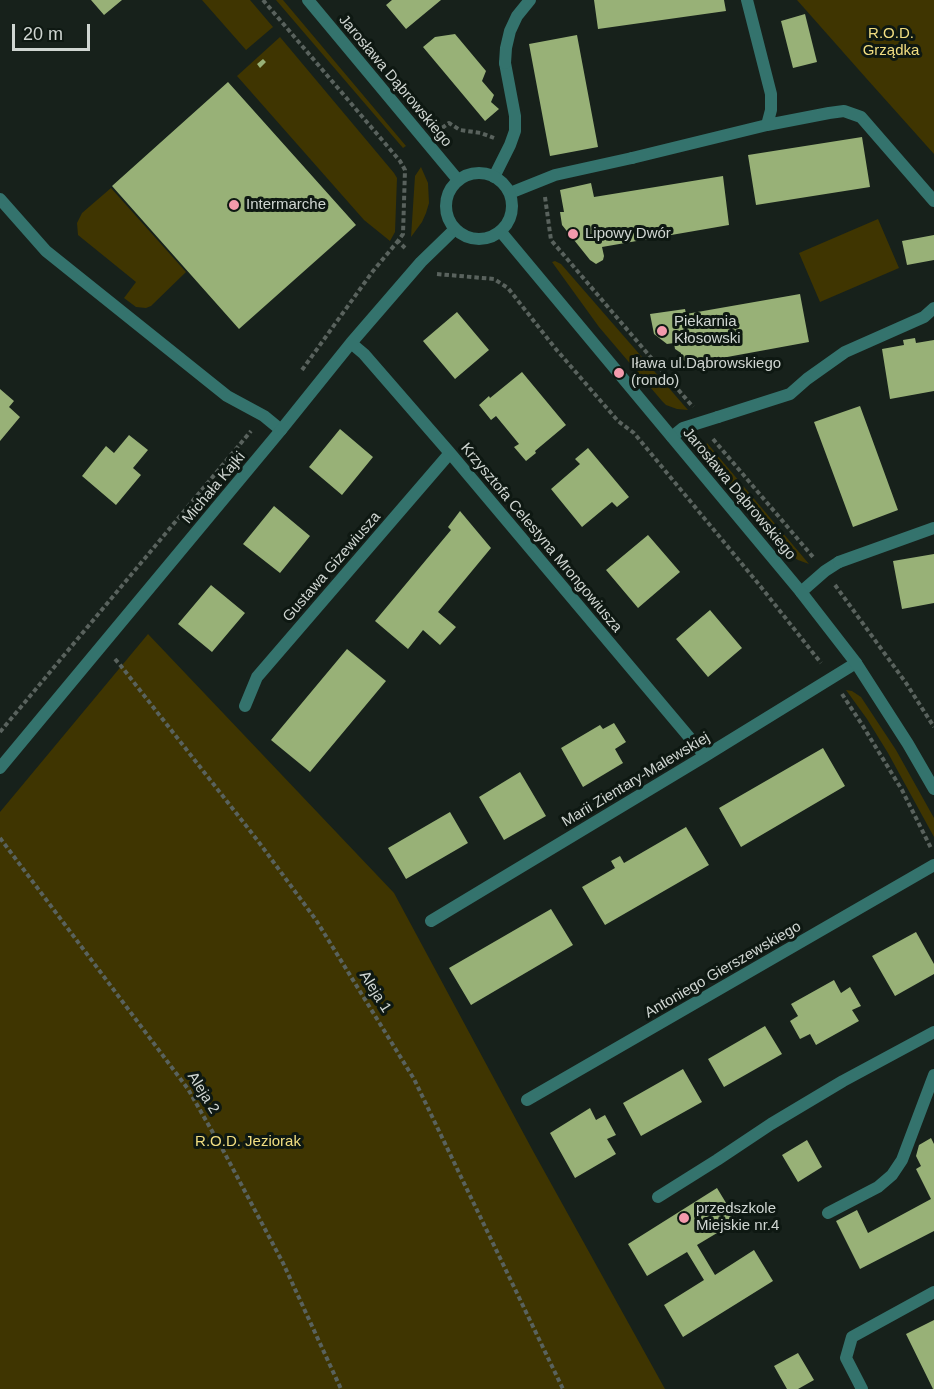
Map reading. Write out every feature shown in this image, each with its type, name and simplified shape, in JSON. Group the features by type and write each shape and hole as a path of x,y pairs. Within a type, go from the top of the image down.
{"street":[{"name":"Jarosława Dąbrowskiego","path":"308,0 458,180"},
{"path":"494,177 515,131 506,48 517,16 530,0"},
{"path":"747,0 771,94 771,110 766,125"},
{"path":"510,193 555,175 766,125 844,111 861,117 934,201"},
{"path":"482,173 494,177 503,183 513,203 508,224 501,232 489,238 477,240 465,237 455,229 448,217 446,204 450,191 458,180 469,174 482,173"},
{"path":"0,199 46,251 227,396 264,416 281,430"},
{"name":"Michała Kajki","path":"0,768 351,343 421,262 455,229"},
{"name":"Jarosława Dąbrowskiego","path":"501,232 801,592 856,663 934,789"},
{"path":"672,436 683,428 790,394 845,352 924,317 934,308"},
{"name":"Krzysztofa Celestyna Mrongowiusza","path":"351,343 364,354 450,453 705,756"},
{"name":"Gustawa Gizewiusza","path":"244,706 257,677 450,453"},
{"path":"801,592 839,562 934,528"},
{"name":"Marii Zientary-Malewskiej","path":"431,921 856,663"},
{"name":"Antoniego Gierszewskiego","path":"527,1100 934,865"},
{"path":"658,1197 787,1114 934,1032"},
{"path":"828,1214 878,1187 892,1175 902,1160 934,1075"},
{"path":"862,1389 846,1358 852,1337 934,1292"}],"path":[{"path":"263,0 400,161 405,170 403,234 373,271 301,371"},
{"path":"442,128 449,123 460,130 481,133 500,140"},
{"path":"544,190 551,240 696,410"},
{"path":"398,241 405,248"},
{"path":"434,274 494,279 508,288 555,348 618,421 634,434 823,665"},
{"path":"0,732 264,416"},
{"path":"711,437 819,564"},
{"path":"833,581 906,682 934,727"},
{"name":"Aleja 1","path":"102,647 121,666 258,841 316,920 414,1079 563,1389"},
{"path":"839,691 902,790 932,850"},
{"name":"Aleja 2","path":"0,838 188,1089 284,1263 341,1389"}],"green space":[{"path":"202,0 250,0 273,27 246,50"},
{"path":"276,0 283,0 406,146 403,148"},
{"name":"R.O.D. Grządka","path":"797,0 934,0 934,154 866,78"},
{"path":"280,37 397,178 395,232 390,241 364,220 237,76"},
{"path":"421,167 428,183 429,203 422,222 411,237 415,176"},
{"path":"111,188 186,272 151,306 146,308 136,307 124,298 136,282 78,235 77,223 82,213"},
{"path":"878,219 899,268 820,302 799,253"},
{"path":"552,262 561,264 688,410 677,409 662,401 599,327"},
{"path":"707,443 809,564 787,553 706,458 704,450"},
{"name":"R.O.D. Jeziorak","path":"148,634 394,893 665,1389 0,1389 0,812"},
{"path":"846,690 861,697 896,750 934,818 934,837 888,753"}],"building":[{"path":"91,0 122,0 104,15"},
{"path":"392,0 441,0 406,29 386,5"},
{"path":"594,0 724,0 726,11 598,29"},
{"path":"805,14 817,62 793,68 781,21"},
{"path":"455,34 486,71 482,81 494,95 491,102 499,109 485,121 423,47 435,37"},
{"path":"577,35 598,147 550,156 529,44"},
{"path":"263,59 266,62 260,68 257,64"},
{"name":"Intermarche","path":"228,82 356,225 239,329 112,186"},
{"path":"862,137 870,187 756,205 748,155"},
{"path":"723,176 729,225 602,247 603,260 596,264 590,260 562,225 560,212 564,212 560,190 591,183 594,197"},
{"path":"934,235 934,260 907,265 902,241"},
{"path":"800,294 809,342 689,364 682,359 674,343 667,344 654,334 650,314 685,309 686,314"},
{"path":"457,312 489,350 455,379 423,341"},
{"path":"915,338 916,343 934,340 934,391 890,399 882,349 904,345 903,340"},
{"path":"522,372 566,425 526,461 514,447 519,444 496,416 491,420 479,405"},
{"path":"0,389 14,401 9,407 20,417 0,441"},
{"path":"860,406 898,510 853,527 814,422"},
{"path":"340,429 373,457 342,495 309,467"},
{"path":"129,435 148,450 133,468 141,475 116,505 82,476 106,446 114,453"},
{"path":"588,448 629,497 617,507 612,502 582,527 551,489 580,464 575,459"},
{"path":"274,506 310,536 280,573 243,544"},
{"path":"460,511 491,548 438,612 456,627 440,645 423,630 408,649 375,621 451,530 448,527"},
{"path":"648,535 680,572 638,608 606,570"},
{"path":"934,554 934,603 902,609 893,561"},
{"path":"211,585 245,613 212,652 178,624"},
{"path":"710,610 742,648 708,677 676,639"},
{"path":"347,649 386,681 310,772 271,740"},
{"path":"614,723 626,742 615,749 623,763 583,787 561,748 600,725 603,729"},
{"path":"823,748 845,786 741,847 719,808"},
{"path":"520,772 546,816 504,840 479,797"},
{"path":"450,812 468,843 406,879 388,848"},
{"path":"686,827 709,865 605,925 582,887 615,868 611,861 620,856 624,863"},
{"path":"551,909 573,945 471,1005 449,968"},
{"path":"916,932 934,964 934,974 895,996 872,956"},
{"path":"834,980 841,993 850,987 861,1006 852,1010 859,1021 816,1045 810,1034 800,1039 790,1021 798,1016 791,1004"},
{"path":"765,1026 782,1054 724,1087 708,1059"},
{"path":"683,1069 702,1102 641,1136 623,1103"},
{"path":"590,1108 596,1120 605,1115 616,1135 607,1139 616,1154 575,1178 550,1133"},
{"path":"931,1138 934,1144 934,1231 860,1269 836,1221 857,1210 868,1233 931,1199 916,1169 921,1166 916,1156 919,1145"},
{"path":"807,1140 822,1167 798,1182 782,1155"},
{"path":"717,1188 737,1221 697,1245 715,1275 754,1250 773,1281 683,1337 664,1305 704,1280 687,1252 647,1276 628,1244"},
{"path":"934,1320 934,1389 933,1389 906,1334"},
{"path":"798,1353 814,1380 798,1389 787,1389 774,1366"}],"place":[{"name":"Intermarche","path":"234,205"},
{"name":"Lipowy Dwór","path":"573,234"},
{"name":"Piekarnia Kłosowski","path":"662,331"},
{"name":"Iława ul.Dąbrowskiego (rondo)","path":"619,373"},
{"name":"przedszkole Miejskie nr.4","path":"684,1218"}]}
